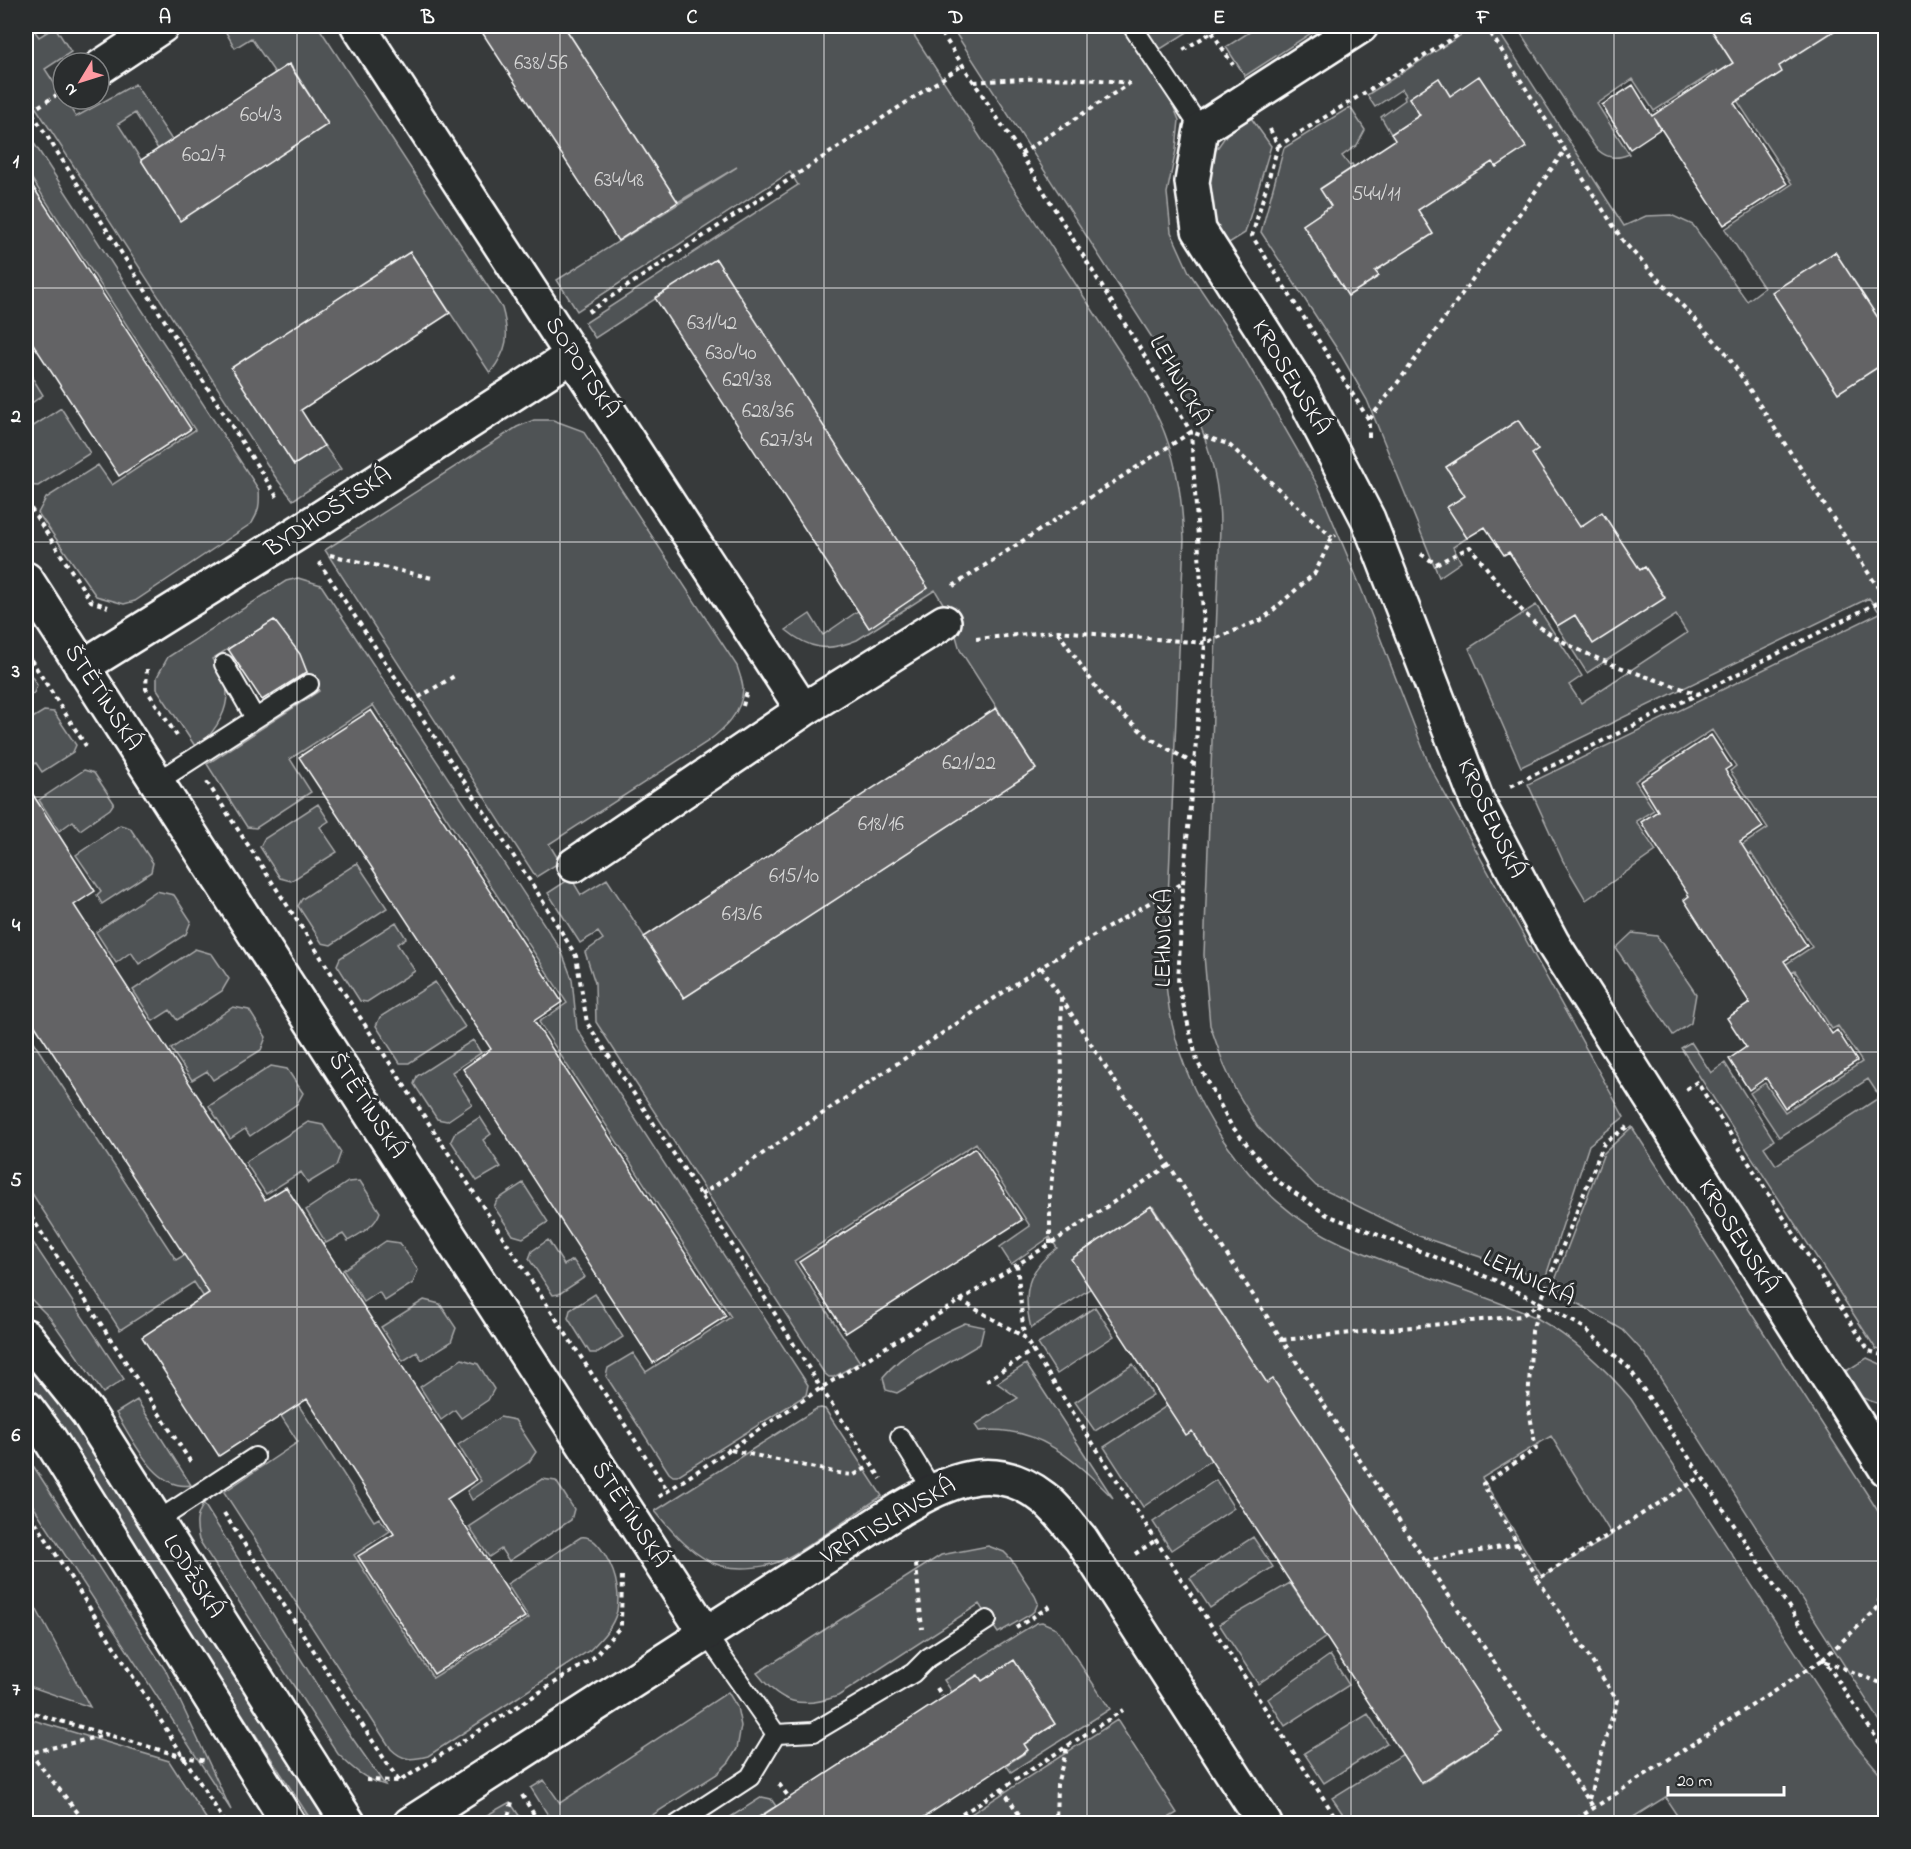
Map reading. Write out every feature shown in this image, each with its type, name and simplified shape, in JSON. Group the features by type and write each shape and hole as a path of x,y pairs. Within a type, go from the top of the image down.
{"street":[{"path":"111,60 162,26"},
{"name":"SOPOTSKÁ","path":"358,26 803,710"},
{"path":"1201,129 1361,26"},
{"name":"KROSENSKÁ","path":"1201,129 1192,182 1199,230 1299,387 1368,519 1478,802 1552,942 1826,1378 1882,1457"},
{"name":"BYDHOŠŤSKÁ","path":"82,667 305,542 565,344"},
{"name":"ŠTĚTÍNSKÁ","path":"26,579 706,1634"},
{"path":"574,864 803,710 944,622"},
{"name":"LODŽSKÁ","path":"26,1336 88,1413 349,1824"},
{"name":"LODŽSKÁ","path":"26,1407 49,1438 290,1824"},
{"name":"VRATISLAVSKÁ","path":"416,1820 900,1509 933,1491 964,1478 993,1476 1020,1483 1044,1498 1081,1539 1265,1824"}],"lane":[{"path":"1132,26 1201,129"},
{"path":"224,664 255,718"},
{"path":"157,782 309,684"},
{"path":"900,1437 933,1491"},
{"path":"157,1521 255,1457"},
{"path":"776,1734 814,1732 913,1673 928,1658 987,1620"},
{"path":"706,1634 776,1734"},
{"path":"678,1824 750,1777 776,1734"}],"path":[{"name":"LEHNICKÁ","path":"937,26 1021,154 1191,432 1205,643 1184,883 1178,983 1197,1061 1231,1125 1276,1180 1327,1215 1497,1281 1583,1326 1629,1368 1822,1660 1886,1749"},
{"path":"1021,154 1129,83 1222,26"},
{"path":"1478,802 1885,599 1726,353 1623,241 1486,26"},
{"path":"565,344 963,65"},
{"path":"974,82 1029,78 1099,79 1129,83"},
{"path":"32,111 51,99"},
{"path":"26,108 32,111 305,542 536,890 576,956 587,1023 701,1195 885,1486"},
{"path":"1278,146 1252,236 1369,420 1369,442"},
{"path":"1369,420 1565,150"},
{"path":"1332,537 1228,444 1191,432 930,601 957,641 1058,631 1205,643 1263,619 1316,573 1332,537 1368,519"},
{"path":"26,501 91,601 113,608"},
{"path":"305,542 352,559 432,578"},
{"path":"1417,551 1436,564 1470,547 1518,604 1543,629 1585,653 1698,694"},
{"path":"1058,631 1104,699 1148,737 1194,764"},
{"path":"26,652 90,752"},
{"path":"151,662 147,670 146,689 668,1491"},
{"path":"411,702 456,675"},
{"path":"701,1195 1041,967 1184,883"},
{"path":"536,890 541,887"},
{"path":"1041,967 1425,1561 1594,1808"},
{"path":"1050,1244 1050,1196 1062,1088 1061,996"},
{"path":"1589,1799 1617,1700 1538,1579 1483,1484 1536,1449 1528,1404 1532,1331 1540,1303 1604,1143 1696,1082 1869,1350 1886,1356"},
{"path":"658,1498 821,1388 1050,1244 1168,1166"},
{"path":"26,1209 400,1781 416,1820"},
{"path":"1017,1264 1024,1338"},
{"path":"960,1300 1024,1338 1340,1824"},
{"path":"1282,1340 1521,1316 1540,1303"},
{"path":"986,1381 1032,1350"},
{"path":"730,1450 843,1474 854,1475 872,1465"},
{"path":"1538,1579 1701,1477"},
{"path":"26,1507 226,1824"},
{"path":"1129,1558 1156,1540"},
{"path":"1425,1561 1518,1544"},
{"path":"400,1781 592,1659 621,1626 622,1574 616,1564"},
{"path":"916,1564 922,1632 928,1658"},
{"path":"1569,1824 1822,1660 1876,1610 1886,1581"},
{"path":"1007,1633 1053,1604"},
{"path":"1822,1660 1886,1685"},
{"path":"938,1689 942,1696"},
{"path":"947,1824 1122,1710"},
{"path":"26,1711 184,1757"},
{"path":"87,1824 28,1754 106,1735"},
{"path":"1056,1824 1057,1784 1068,1745"},
{"path":"777,1781 788,1796"},
{"path":"516,1787 540,1824"},
{"path":"1002,1788 1025,1824"}],"shaded area":[{"path":"26,26 31,26 39,37 55,27 70,51 51,51 51,65 45,69 51,78 51,111 72,111 76,117 87,111 111,111 111,97 135,84 172,140 158,149 135,113 118,124 180,220 328,124 290,64 275,73 251,38 235,48 224,29 230,26 318,26 502,308 506,342 501,357 490,373 410,252 232,368 294,465 324,445 341,469 293,500 276,478 31,100 26,96"},
{"path":"564,26 908,26 1138,380 1162,427 1173,460 1181,498 1184,539 1165,969 1174,1031 1186,1069 1203,1106 1224,1141 1249,1173 1277,1201 1309,1225 1367,1254 1535,1317 1575,1344 1610,1375 1631,1399 1855,1744 1885,1779 1885,1818 1877,1824 1682,1823 1666,1799 1667,1796 1624,1823 1349,1823 1332,1798 1403,1754 1422,1784 1502,1731 1273,1379 1267,1383 1153,1207 1073,1258 1091,1288 1031,1328 1027,1303 1029,1283 1039,1265 1057,1248 1050,1237 1011,1264 1000,1247 1030,1226 976,1143 794,1261 860,1362 834,1377 829,1377 824,1373 596,1022 595,983 585,952 603,939 598,932 580,943 548,893 571,878 581,895 607,879 684,998 1036,769 960,650 950,615 935,590 857,640 847,644 828,647 811,645 786,630 810,614 823,635 858,611 869,627 928,588 715,260 595,338 585,323 798,185 790,172 577,311 557,280 737,167 678,202","holes":["1551,1436 1612,1535 1542,1577 1482,1478"]},
{"path":"951,26 1121,26 1168,93 1179,120 1176,150 1167,193 1171,232 1189,272 1230,333 1318,486 1361,588 1430,767 1624,1117 1589,1145 1545,1279 1419,1236 1316,1186 1257,1126 1235,1089 1210,1025 1204,955 1220,527 1214,470 1203,434 1180,381"},
{"path":"1143,26 1197,26 1159,50"},
{"path":"1259,26 1322,26 1245,76 1226,47"},
{"path":"1475,26 1495,26 1624,226 1646,216 1671,215 1693,225 1747,301 1764,288 1725,229 1792,184 1717,70 1654,111 1633,79 1597,104 1629,154 1610,157 1595,147 1516,26 1709,26 1751,91 1778,66 1837,28 1835,26 1885,26 1885,330 1835,252 1773,293 1838,393 1885,362 1885,1351 1876,1349 1681,1048 1691,1042 1711,1073 1725,1063 1774,1140 1764,1147 1776,1165 1880,1097 1868,1079 1779,1137 1750,1093 1765,1083 1785,1112 1862,1062 1838,1026 1832,1029 1795,971 1789,974 1783,966 1812,947 1751,853 1745,856 1739,847 1768,828 1730,771 1736,766 1712,730 1635,781 1654,810 1636,821 1656,851 1586,900 1563,861 1528,784 1880,613 1869,598 1521,767 1469,648 1536,605 1582,676 1569,685 1581,703 1687,633 1676,615 1587,673 1557,626 1575,615 1593,643 1665,597 1645,567 1640,570 1602,513 1573,531 1532,454 1538,450 1518,420 1446,467 1465,496 1448,507 1467,538 1453,547 1461,562 1439,577 1367,400 1341,355 1261,232 1284,148 1350,107 1365,130 1357,145 1342,156 1349,165 1352,164 1354,167 1379,150 1391,168 1350,169 1321,188 1331,206 1303,225 1348,296 1379,276 1375,271 1433,234 1414,204 1492,162 1496,167 1525,148 1479,77 1450,96 1439,78 1409,98 1420,115 1391,134 1381,117 1405,100 1406,95 1402,89 1375,107 1367,95"},
{"path":"1249,115 1271,146 1245,233 1216,251 1203,187 1211,157 1229,131"},
{"path":"26,131 259,490 258,507 252,523 135,601 124,604 96,596 38,513 46,498 98,465 112,485 195,430 26,170"},
{"path":"26,354 32,364 27,369 43,395 26,407"},
{"path":"61,408 90,453 38,486 26,485 26,431"},
{"path":"534,420 553,420 583,431 737,666 743,689 736,713 720,732 549,844 560,862 536,877 325,550 517,427"},
{"path":"298,578 321,585 561,950 572,979 577,1029 808,1385 806,1395 677,1476 669,1473 606,1376 608,1368 633,1353 646,1372 731,1317 539,1022 567,1003 373,705 290,759 311,792 256,828 247,827 207,764 319,691 274,620 212,659 225,680 227,700 216,727 197,749 157,689 157,677 168,657 286,581"},
{"path":"26,667 37,685 34,693 26,698"},
{"path":"44,711 54,712 76,745 73,752 42,772 36,763 26,769 26,722"},
{"path":"84,770 94,773 114,803 110,809 80,830 73,821 59,831 39,800"},
{"path":"318,804 329,821 320,827 337,852 291,881 280,878 260,847 264,839"},
{"path":"120,825 130,828 153,863 151,872 102,904 97,895 101,891 76,855"},
{"path":"357,863 387,908 331,945 322,943 298,906 302,899"},
{"path":"156,891 174,895 191,921 186,934 139,964 131,952 116,963 96,932"},
{"path":"396,922 406,938 397,944 415,971 367,1002 360,1001 337,965 340,958"},
{"path":"1632,933 1657,936 1696,994 1691,1023 1673,1035 1616,948"},
{"path":"195,949 212,954 229,979 222,991 177,1020 170,1010 153,1021 133,990"},
{"path":"435,982 465,1027 409,1063 400,1063 376,1026 380,1017"},
{"path":"233,1007 249,1010 266,1037 261,1050 213,1080 207,1071 192,1080 171,1049"},
{"path":"26,1031 176,1260 196,1248 374,1521 379,1518 390,1531 354,1555 433,1678 529,1618 507,1584 581,1537 594,1541 600,1547 613,1572 618,1592 617,1611 613,1622 590,1650 428,1756 408,1759 391,1749 224,1492 298,1442 194,1282 120,1330 26,1184"},
{"path":"473,1040 481,1053 452,1072 472,1104 447,1121 437,1119 414,1084 417,1076"},
{"path":"271,1066 287,1069 303,1093 297,1104 250,1136 245,1129 230,1139 209,1106"},
{"path":"480,1117 491,1134 483,1140 501,1167 477,1181 451,1141 455,1133"},
{"path":"308,1122 323,1125 341,1152 336,1166 308,1183 301,1172 266,1194 245,1162"},
{"path":"1632,1127 1885,1522 1885,1729 1645,1354 1623,1330 1552,1288 1604,1153"},
{"path":"360,1181 380,1212 378,1217 367,1229 348,1241 343,1234 326,1243 306,1210 348,1182"},
{"path":"523,1183 548,1222 523,1238 513,1235 494,1207 497,1200"},
{"path":"26,1232 124,1379 103,1393 50,1318 26,1294"},
{"path":"548,1240 564,1265 573,1260 585,1277 559,1294 553,1295 529,1259 532,1251"},
{"path":"386,1241 400,1243 418,1270 413,1283 385,1301 379,1292 364,1302 343,1270"},
{"path":"595,1294 623,1337 598,1353 590,1353 568,1318 570,1310"},
{"path":"424,1300 440,1304 456,1328 451,1342 422,1360 417,1352 403,1361 381,1327"},
{"path":"1095,1307 1114,1336 1057,1374 1038,1344"},
{"path":"965,1323 984,1327 980,1344 897,1393 886,1390 883,1377 900,1360 932,1339"},
{"path":"26,1356 68,1415 329,1815 331,1820 329,1823 313,1823 26,1384"},
{"path":"1867,1358 1885,1366 1885,1405 1859,1395 1838,1376"},
{"path":"462,1359 478,1364 494,1389 488,1400 461,1418 455,1410 441,1420 420,1387"},
{"path":"1026,1364 1113,1498 1069,1458 1037,1439 1000,1430 979,1431 975,1425 1018,1398 997,1383"},
{"path":"1133,1364 1153,1395 1095,1431 1075,1402"},
{"path":"137,1400 191,1485 178,1485 167,1480 156,1472 138,1449 116,1413"},
{"path":"1168,1405 1186,1434 1192,1431 1211,1460 1143,1507 1104,1447"},
{"path":"816,1409 825,1409 882,1496 809,1545 785,1559 762,1566 746,1568 722,1566 712,1563 694,1551 676,1536 655,1511"},
{"path":"500,1417 515,1420 536,1452 529,1462 472,1500 467,1491 481,1481 458,1445"},
{"path":"34,1467 166,1671 231,1810 26,1495 26,1475"},
{"path":"542,1479 556,1481 574,1509 571,1520 509,1561 501,1549 489,1557 469,1527"},
{"path":"1216,1480 1234,1508 1171,1550 1153,1522"},
{"path":"204,1504 332,1709 385,1785 359,1773 338,1754 199,1540 197,1521"},
{"path":"1253,1537 1273,1567 1210,1608 1190,1578"},
{"path":"988,1546 1004,1552 1011,1559 1038,1603 1031,1614 998,1633 979,1604 838,1696 813,1702 802,1703 783,1697 757,1673 941,1555"},
{"path":"1290,1583 1326,1637 1258,1684 1219,1624"},
{"path":"26,1590 90,1707 26,1685"},
{"path":"1042,1622 1056,1628 1110,1709 1011,1772 1006,1765 1027,1752 1023,1745 1055,1724 1014,1661 982,1681 977,1675 952,1692 944,1680 1036,1623"},
{"path":"1330,1655 1349,1685 1285,1726 1268,1699"},
{"path":"728,1692 737,1707 741,1726 737,1749 729,1762 717,1774 640,1823 553,1823 531,1788 544,1780 560,1803"},
{"path":"1368,1714 1387,1743 1324,1783 1304,1753"},
{"path":"26,1718 169,1761 209,1823 26,1823"},
{"path":"1117,1720 1177,1813 1160,1823 957,1823"},
{"path":"762,1797 771,1799 776,1806 749,1823 721,1823"},
{"path":"510,1802 524,1823 473,1823"}],"building":[{"path":"478,26 564,26 678,202 618,241"},
{"path":"1709,26 1842,26 1779,66 1782,72 1734,103 1787,184 1724,225 1654,118 1660,129 1630,149 1602,105 1633,85 1652,116 1733,63"},
{"path":"289,64 328,124 180,221 141,160"},
{"path":"1479,76 1526,147 1496,167 1492,162 1418,210 1433,234 1375,271 1379,276 1348,296 1303,225 1331,206 1320,189 1395,140 1391,134 1420,115 1409,98 1439,78 1450,96"},
{"path":"26,176 191,429 119,476 26,333"},
{"path":"410,252 450,313 301,410 324,446 294,465 231,368"},
{"path":"1835,252 1886,330 1886,362 1838,393 1772,292"},
{"path":"716,259 928,588 869,628 655,298"},
{"path":"1518,420 1538,450 1532,454 1580,527 1602,512 1640,570 1645,567 1665,598 1593,644 1575,615 1557,626 1509,552 1504,555 1485,527 1467,538 1447,507 1465,496 1446,467"},
{"path":"274,620 300,654 307,672 262,700 228,649"},
{"path":"996,708 1036,769 684,998 644,937"},
{"path":"371,710 562,1002 534,1021 726,1316 653,1363 463,1069 491,1049 299,757"},
{"path":"1711,735 1731,766 1725,770 1763,827 1740,842 1807,946 1784,961 1832,1034 1837,1030 1857,1061 1785,1108 1766,1078 1749,1090 1729,1059 1746,1047 1727,1018 1750,1003 1684,900 1689,896 1641,822 1658,811 1640,782"},
{"path":"26,784 95,891 74,905 265,1200 286,1187 476,1480 447,1499 525,1617 434,1674 358,1556 394,1534 307,1399 219,1456 142,1337 209,1293 26,1012"},
{"path":"975,1148 1022,1220 846,1333 799,1262"},
{"path":"1151,1206 1267,1383 1273,1379 1502,1731 1421,1783 1192,1431 1186,1435 1071,1259"},
{"path":"1014,1660 1055,1724 1024,1744 1028,1750 914,1824 749,1824 978,1675 982,1681"}]}
